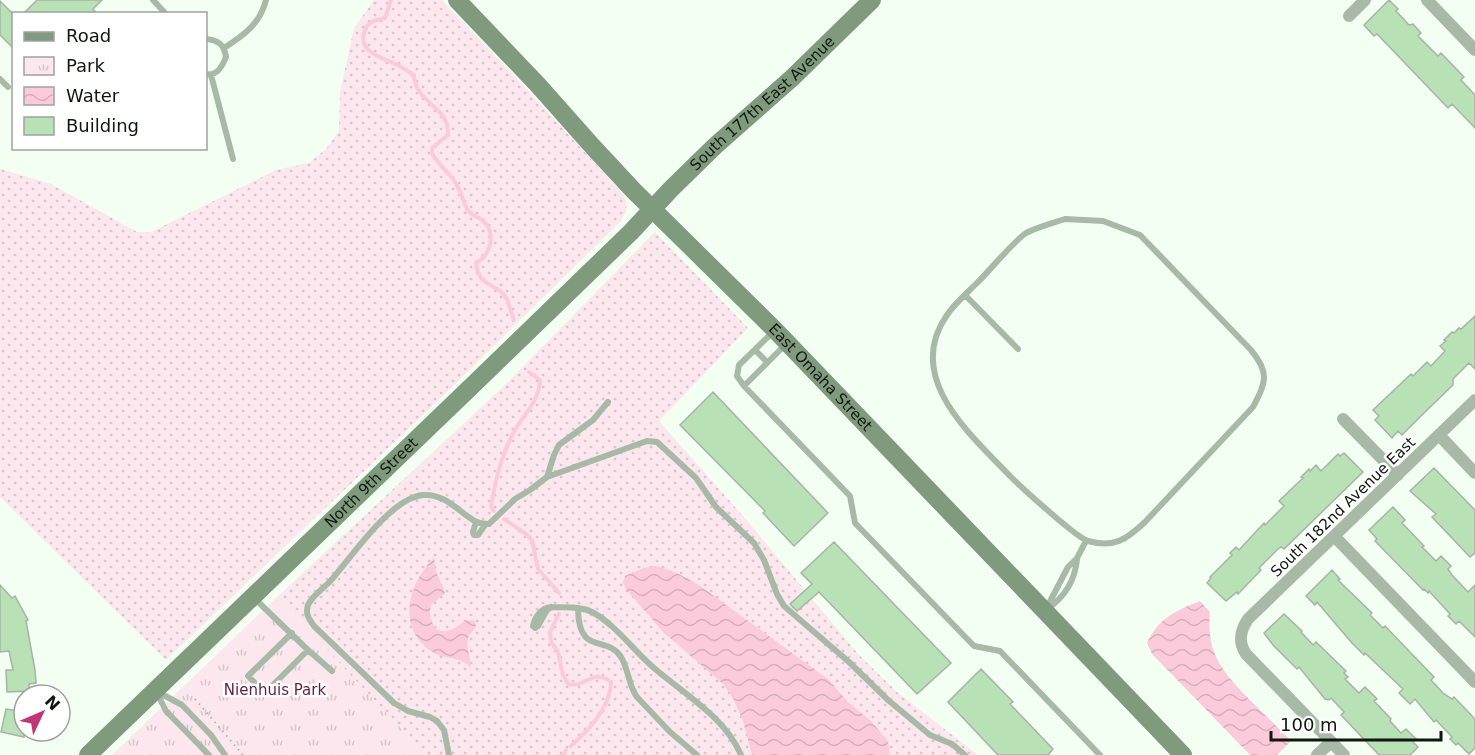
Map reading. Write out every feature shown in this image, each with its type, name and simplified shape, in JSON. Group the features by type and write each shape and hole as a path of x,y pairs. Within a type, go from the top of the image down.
{"main road":[{"name":"East Omaha Street","path":"457,0 538,85 592,147 781,336 1183,755"},
{"name":"South 177th East Avenue","path":"653,208 715,146 792,78 872,0"},
{"name":"North 9th Street","path":"88,755 253,598 653,208"}],"street":[{"path":"1349,16 1365,0"},
{"path":"1433,2 1475,50"},
{"name":"South 182nd Avenue East","path":"1331,742 1250,658 1242,648 1241,631 1248,619 1475,400"},
{"path":"1343,419 1398,475"},
{"path":"1439,435 1475,473"},
{"path":"1335,537 1475,682"},
{"path":"1317,755 1331,742 1342,754"}],"lane":[{"path":"153,0 164,12"},
{"path":"224,48 248,32 256,23 266,0"},
{"path":"207,39 219,42 224,48 226,57 219,71 208,75 233,159"},
{"path":"0,80 8,87"},
{"path":"1065,219 1103,220 1140,235 1259,359 1266,374 1263,388 1253,407 1129,537 1113,544 1086,541 1014,480 974,438 940,393 932,363 936,336 947,315 965,295 1025,234 1065,219"},
{"path":"965,295 1018,350"},
{"path":"781,336 755,350 737,369 737,376 744,386 850,496 855,523 974,646 1000,651 1100,755"},
{"path":"744,386 767,362 781,336"},
{"path":"755,350 767,362"},
{"path":"547,477 559,445 593,420 608,402"},
{"path":"477,522 473,532 478,536 485,525 489,524 515,499 547,477 633,444 647,441 657,442 696,478 716,507 754,543 784,606 930,735 952,744 965,755"},
{"path":"449,755 444,730 437,721 408,711 394,703 314,626 307,613 312,600 332,580 361,542 388,516 413,498 423,495 442,498 485,525"},
{"path":"1045,611 1068,567 1077,558 1086,541"},
{"path":"253,598 332,671"},
{"path":"551,607 578,609 593,613 610,625 653,667 719,722 741,755"},
{"path":"578,609 583,633 589,640 616,651 624,663 637,697 670,732 697,755"},
{"path":"292,633 248,676 265,693 308,650"},
{"path":"156,690 166,711 209,755"},
{"path":"156,690 182,705 211,735 225,755"}],"path":[{"path":"195,699 243,755"}],"green space":[{"path":"374,0 442,0 624,195 625,213 619,223 449,390 166,660 0,497 0,169 51,184 137,232 151,232 276,170 309,163 326,149 339,131 340,92 354,28"},
{"path":"655,232 748,328 659,421 750,524 858,654 897,692 978,755 426,755 277,597 504,386"},
{"name":"Nienhuis Park","path":"277,597 426,755 112,755"}],"water":[{"path":"434,558 436,571 445,593 431,605 431,619 440,631 454,628 466,620 475,621 476,627 471,632 467,646 471,667 460,660 436,654 423,645 410,622 412,595 417,581"},
{"path":"656,566 675,572 699,585 829,680 888,741 890,755 752,755 743,721 733,698 723,684 663,632 626,589 623,583 625,576 643,568"},
{"path":"1200,601 1210,612 1211,640 1218,661 1241,691 1291,741 1277,755 1250,755 1152,654 1147,643 1162,622 1183,608"}],"building":[{"path":"37,0 102,0 93,9 95,12 25,12"},
{"path":"1389,0 1409,25 1413,24 1421,33 1418,36 1438,56 1441,53 1464,77 1461,80 1475,95 1475,128 1452,104 1448,108 1377,34 1374,36 1364,25"},
{"path":"0,1 12,13 12,47 0,35"},
{"path":"1475,316 1475,369 1469,363 1453,379 1453,385 1402,435 1398,431 1392,438 1375,420 1379,416 1373,410 1411,374 1413,376 1427,362 1431,366 1445,351 1440,346 1446,341 1444,340"},
{"path":"713,392 828,513 794,546 763,513 765,511 680,425"},
{"path":"1344,453 1363,472 1284,549 1281,547 1278,549 1238,594 1237,592 1226,601 1207,583 1210,577 1232,555 1230,553 1236,547 1239,550 1264,523 1265,525 1284,506 1279,501 1309,469 1310,471 1316,465 1321,471 1338,454 1340,456"},
{"path":"1434,468 1475,510 1475,553 1470,557 1432,517 1436,514 1410,491"},
{"path":"1393,507 1405,520 1402,523 1424,546 1422,547 1436,561 1441,556 1451,566 1448,569 1452,575 1468,592 1475,585 1475,637 1459,621 1456,624 1429,591 1428,593 1423,590 1375,541 1377,539 1369,530"},
{"path":"834,542 951,663 917,694 819,592 797,611 790,604 812,584 801,573"},
{"path":"1332,570 1340,579 1338,580 1372,613 1370,615 1383,628 1385,626 1434,677 1431,680 1443,693 1452,699 1454,697 1475,719 1475,748 1469,754 1458,743 1456,745 1450,739 1452,737 1436,720 1434,722 1415,699 1410,704 1399,693 1403,689 1352,643 1317,602 1315,605 1306,596"},
{"path":"0,585 12,598 15,596 28,620 26,621 36,683 12,683 12,692 7,692 6,670 13,670 9,651 0,652"},
{"path":"1284,614 1313,645 1316,642 1346,671 1344,673 1348,677 1345,679 1359,693 1365,687 1377,699 1374,701 1401,733 1406,729 1416,739 1413,742 1418,747 1410,755 1379,755 1341,715 1344,712 1331,698 1325,699 1299,667 1297,669 1273,645 1264,633"},
{"path":"981,669 1013,702 1010,704 1053,749 1048,755 998,755 948,702"},
{"path":"6,709 12,710 12,734 1,732"}],"waterway":[{"path":"391,0 385,18 372,22 365,29 363,39 365,45 372,53 414,75 420,93 444,117 448,135 432,148 432,153 455,182 468,211 482,220 490,231 488,249 476,263 478,271 484,281 497,288 505,296 514,320"},
{"path":"494,511 491,507 503,457 510,439 534,401 539,388 540,380 529,372"},
{"path":"504,519 532,540 538,569 559,593"},
{"path":"559,614 550,632 551,642 558,652 563,675 568,684 580,684 594,677 604,678 611,682 603,709 592,725 571,746"},
{"path":"564,755 566,750"}]}
